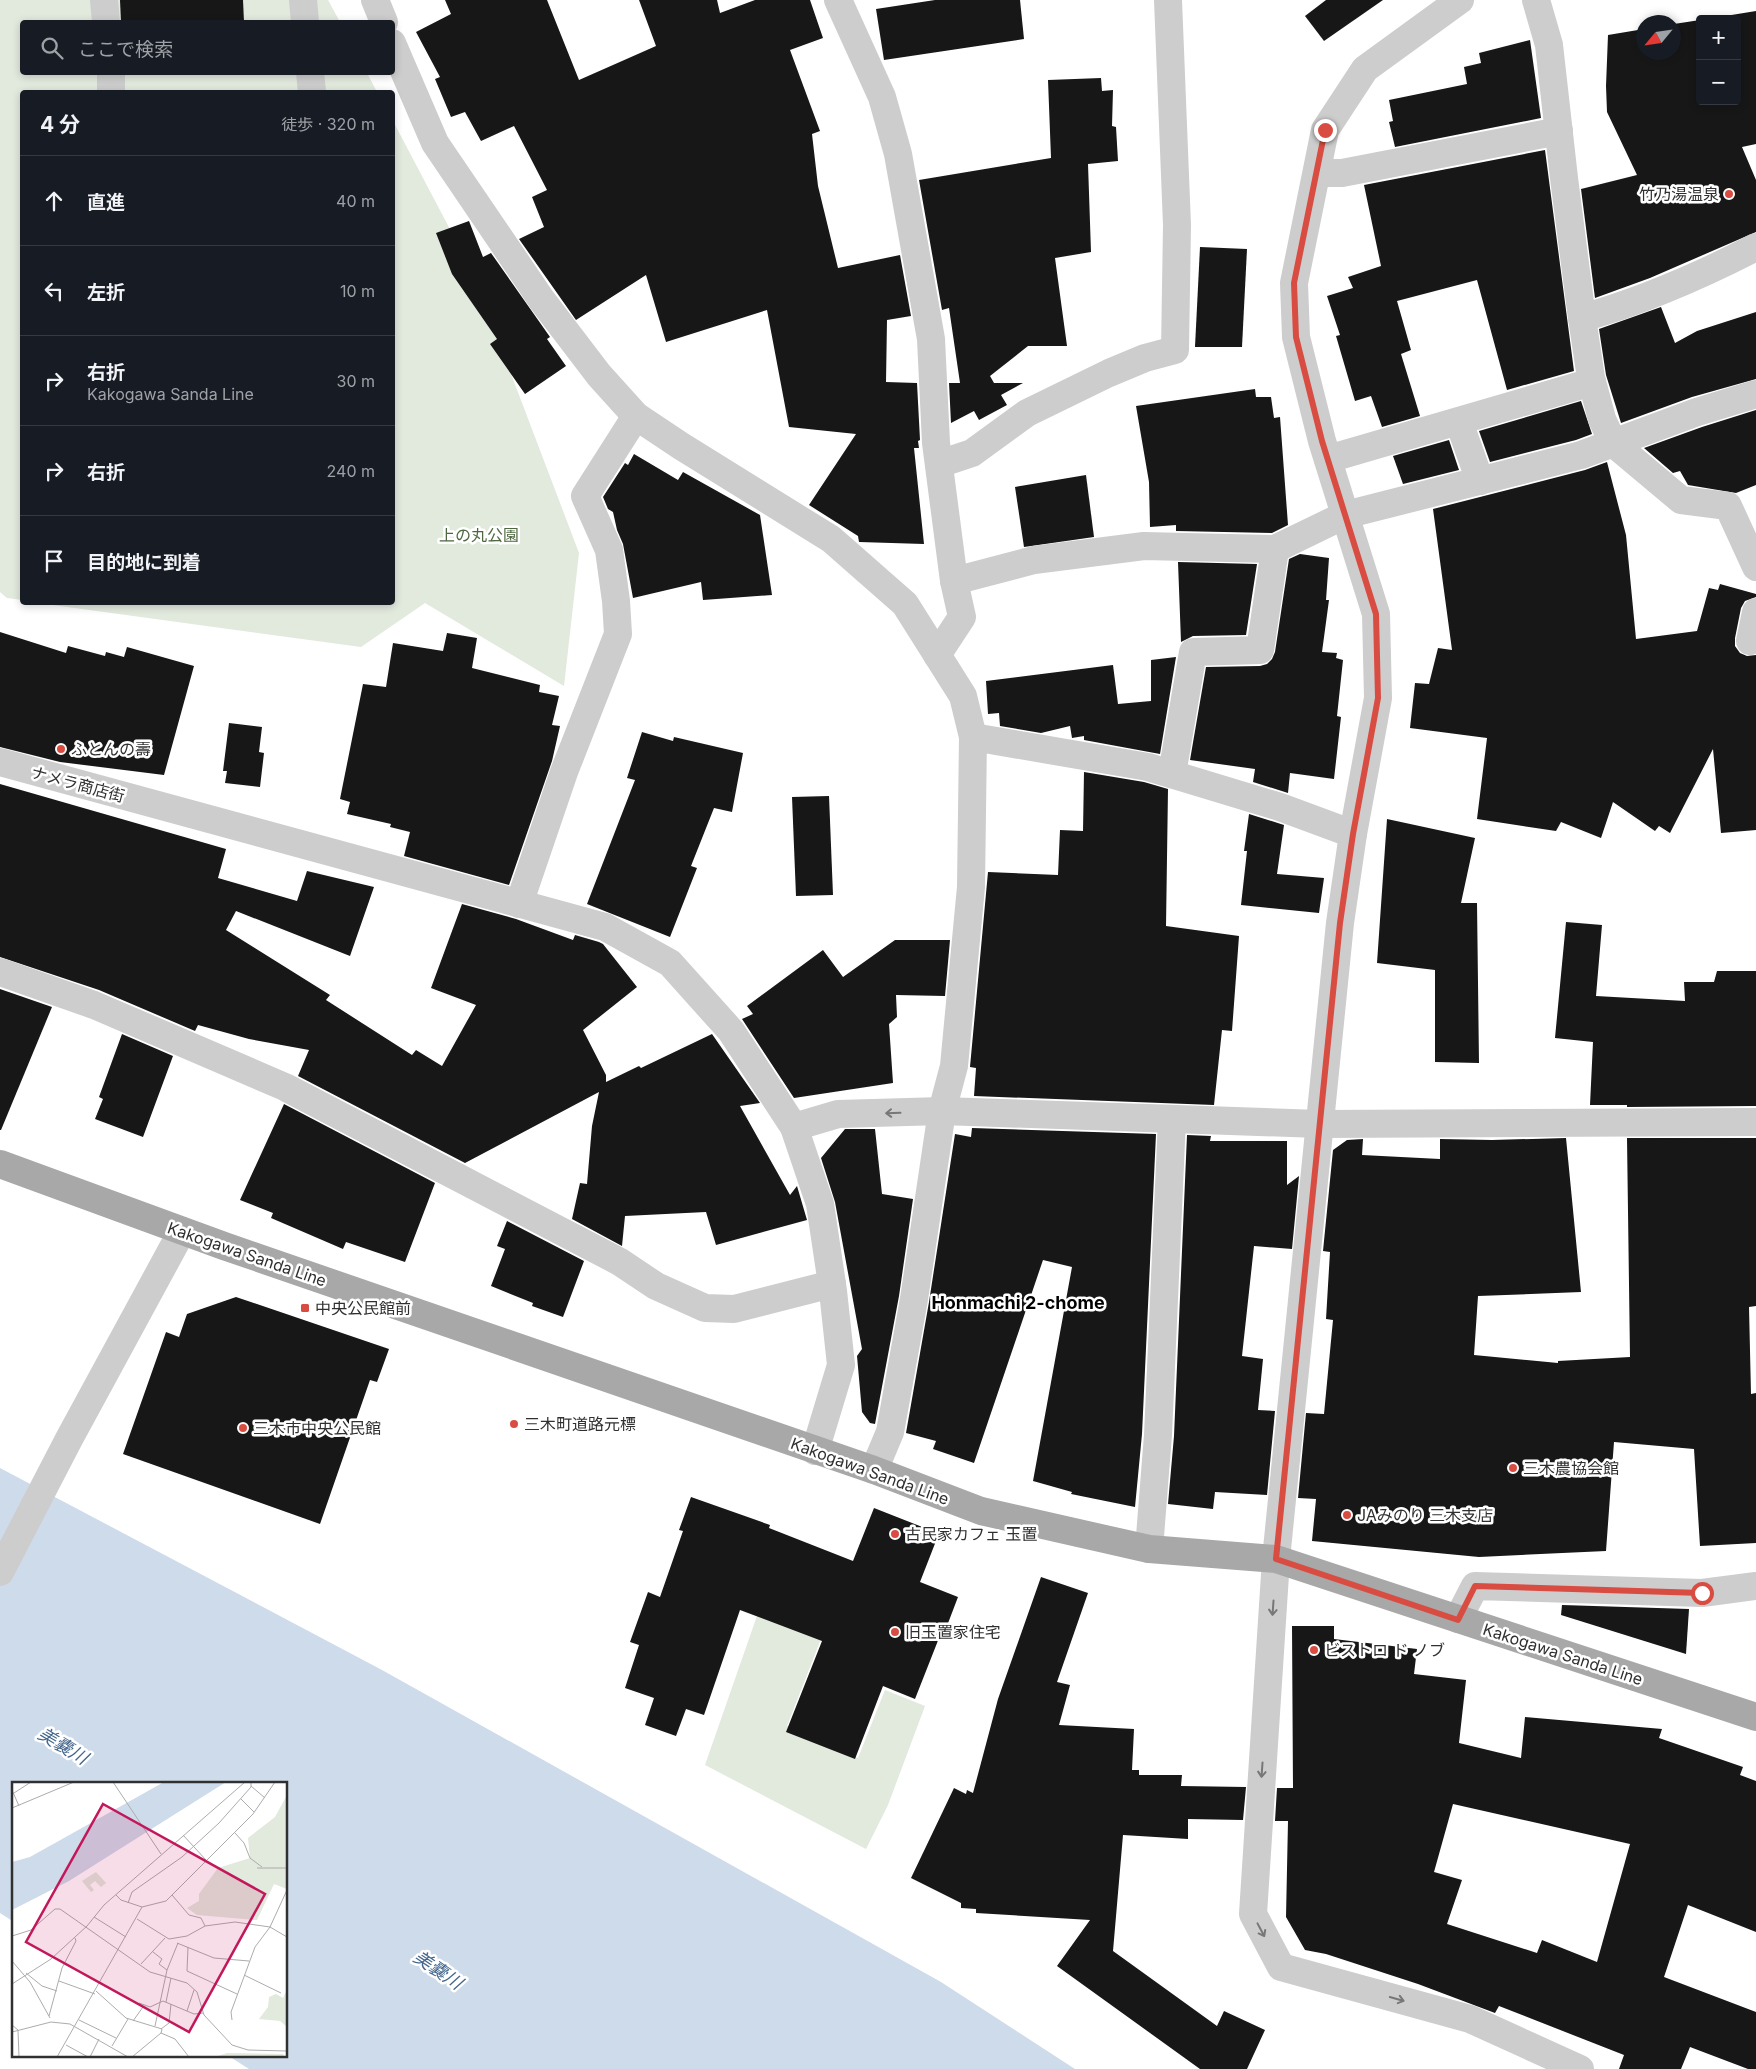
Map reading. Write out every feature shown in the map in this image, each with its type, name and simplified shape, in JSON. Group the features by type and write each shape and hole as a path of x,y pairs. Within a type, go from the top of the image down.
{"main road":[{"name":"Kakogawa Sanda Line","path":"0,1164 182,1231 874,1470 982,1511 1149,1548 1276,1559 1756,1717"}],"street":[{"path":"104,0 106,20"},
{"path":"302,0 305,20"},
{"path":"375,0 383,20"},
{"path":"838,0 882,97 898,154 931,339 936,443 954,581 962,617 937,655"},
{"path":"939,464 972,453 1027,413 1109,373 1175,350 1177,224 1168,0"},
{"path":"1460,0 1365,69 1325,130 1294,283 1296,337 1328,459 1376,614 1378,698 1353,834 1340,923 1319,1124 1276,1559 1252,1914 1281,1967 1470,2019 1580,2069"},
{"path":"1536,0 1549,46 1582,318 1592,382 1602,419 1613,443 1681,500 1728,506 1756,567"},
{"path":"395,50 435,144 541,299 598,375 636,416 831,539 905,604 964,696 973,737 971,887 961,1006 954,1066 942,1111 914,1299 890,1432 874,1470"},
{"path":"111,75 111,90"},
{"path":"310,75 312,90"},
{"path":"1317,173 1342,174 1558,131"},
{"path":"1582,318 1628,305 1756,247"},
{"path":"1328,459 1592,382"},
{"path":"954,581 1034,560 1144,546 1275,548 1346,515 1581,455 1697,412 1756,394"},
{"path":"519,904 564,772 618,634 616,601 609,550 584,496 636,416"},
{"path":"1459,422 1480,481"},
{"path":"1172,774 1193,652 1260,650 1275,548"},
{"path":"1750,641 1756,612"},
{"path":"973,737 1148,767 1280,807 1353,834"},
{"name":"ナメラ商店街","path":"0,762 605,927 670,963 731,1031 794,1127 820,1204 832,1284 841,1365 815,1450"},
{"path":"0,972 94,1005 285,1087 620,1262 656,1286 705,1308 734,1308 832,1284"},
{"path":"794,1127 838,1114 942,1111 1319,1124 1756,1122"},
{"path":"1149,1548 1158,1435 1172,1119"},
{"path":"0,1572 69,1439 182,1231"},
{"path":"1458,1620 1475,1586 1702,1593 1756,1586"}],"green space":[{"path":"0,0 328,0 339,20 20,20 20,75 368,75 376,90 20,90 20,600 7,598 0,592"},
{"name":"上の丸公園","path":"395,125 472,271 579,553 564,686 425,603 361,647 53,605 395,605"},
{"path":"758,1613 821,1639 787,1726 858,1758 885,1690 925,1706 888,1805 866,1849 705,1765"}],"water":[{"name":"美嚢川","path":"0,1468 382,1670 941,1982 1075,2069 249,2069 229,2056 288,2056 288,1782 12,1782 12,1921 0,1913"}],"building":[{"path":"120,0 243,0 244,20 121,20"},
{"path":"445,0 547,0 579,80 656,46 639,0 717,0 720,13 755,0 810,0 823,38 790,50 820,131 812,134 818,186 838,268 900,255 911,316 887,320 886,382 917,383 920,440 918,441 919,448 914,448 924,544 859,542 858,536 809,505 856,434 789,427 767,310 666,342 646,275 576,320 519,239 544,227 532,197 547,190 514,126 481,141 465,112 451,117 435,79 440,77 416,32 451,14"},
{"path":"935,0 1020,0 1024,39 884,60 876,9"},
{"path":"1326,0 1383,0 1324,41 1305,16"},
{"path":"1756,11 1756,144 1742,147 1756,180 1756,232 1650,278 1595,298 1581,189 1637,175 1607,112 1608,35 1636,30 1636,60 1681,60 1681,23 1696,21 1696,105 1741,105 1741,15 1732,15"},
{"path":"1530,40 1541,118 1395,147 1389,122 1393,121 1389,100 1467,84 1464,67 1481,63 1479,53"},
{"path":"1101,78 1102,91 1113,90 1112,126 1116,127 1118,161 1088,164 1091,252 1055,258 1067,346 1028,346 990,376 994,383 1023,383 1001,395 1007,405 979,420 974,411 951,423 949,383 960,383 949,308 942,310 919,180 1051,158 1048,80"},
{"path":"1545,150 1574,371 1507,390 1477,280 1397,301 1411,350 1401,354 1420,416 1382,427 1371,396 1355,401 1336,336 1340,335 1327,296 1353,288 1348,277 1381,266 1364,185"},
{"path":"469,221 483,257 491,253 550,337 547,339 566,366 525,394 490,344 497,339 452,274 436,233"},
{"path":"1200,247 1247,249 1242,347 1195,347"},
{"path":"1661,307 1675,343 1697,331 1756,312 1756,379 1692,397 1621,423 1606,375 1599,329"},
{"path":"1255,389 1256,397 1271,397 1274,418 1280,417 1288,525 1272,533 1176,531 1176,525 1150,527 1149,482 1136,406"},
{"path":"1581,401 1592,434 1576,440 1490,462 1479,431"},
{"path":"1756,410 1756,485 1736,493 1688,485 1680,471 1673,473 1644,448 1702,427"},
{"path":"1449,440 1459,470 1403,484 1393,456"},
{"path":"634,454 678,480 683,472 760,515 772,595 703,600 701,582 633,598 623,544 617,530 613,512 608,509 603,497 625,463 628,465"},
{"path":"1607,462 1626,535 1636,639 1697,631 1709,588 1718,590 1720,584 1756,594 1756,597 1745,601 1741,608 1735,646 1740,653 1747,656 1756,655 1756,830 1721,833 1713,749 1670,833 1659,826 1655,831 1613,802 1601,838 1561,822 1556,831 1477,819 1487,738 1410,728 1415,683 1429,684 1438,648 1452,650 1433,509 1585,470"},
{"path":"1086,475 1094,537 1024,547 1015,487"},
{"path":"1300,554 1329,558 1326,600 1329,600 1322,652 1337,653 1336,658 1343,660 1337,716 1341,717 1334,779 1290,773 1288,793 1253,782 1255,769 1190,760 1206,667 1260,666 1267,664 1272,659 1275,652 1289,559"},
{"path":"1178,562 1257,564 1246,635 1193,636 1181,642"},
{"path":"0,632 66,653 68,646 105,656 106,652 124,657 127,647 194,666 164,775 60,762 0,747"},
{"path":"447,633 477,638 472,668 540,685 539,692 559,696 552,725 560,726 552,761 509,885 404,856 410,832 390,827 391,824 347,814 350,802 340,799 363,684 386,687 393,643 443,651"},
{"path":"1176,657 1160,754 1084,740 1084,736 1072,738 1070,726 1041,733 1000,726 999,713 988,714 986,681 1113,665 1118,704 1151,701 1151,660"},
{"path":"229,723 262,727 259,752 264,753 260,787 225,783 227,771 223,771"},
{"path":"642,732 673,741 674,737 743,753 732,812 714,808 691,866 697,868 670,937 587,904 635,780 627,778"},
{"path":"1084,772 1144,782 1168,789 1166,926 1239,936 1232,1031 1222,1030 1214,1105 974,1096 976,1068 970,1067 988,872 1058,875 1060,830 1083,831"},
{"path":"0,784 226,849 218,878 297,901 307,871 374,887 350,956 236,911 226,930 330,995 326,1000 412,1055 416,1050 442,1066 476,1005 431,988 462,904 516,919 573,940 575,935 603,944 637,987 583,1030 606,1075 606,1082 639,1066 641,1068 712,1034 760,1103 740,1106 790,1195 797,1186 807,1220 716,1245 706,1212 625,1216 622,1246 572,1219 580,1183 587,1184 592,1126 599,1092 465,1163 298,1076 309,1050 249,1039 198,1025 195,1031 99,990 0,957"},
{"path":"829,796 833,895 796,896 792,797"},
{"path":"1249,814 1284,825 1277,874 1324,878 1319,913 1241,905 1247,851 1244,851"},
{"path":"1387,819 1475,838 1461,903 1477,903 1479,1063 1435,1062 1435,970 1377,963"},
{"path":"1566,922 1602,925 1596,996 1685,1001 1684,982 1714,982 1717,971 1756,971 1756,1106 1627,1107 1627,1105 1590,1105 1593,1042 1555,1038"},
{"path":"895,940 950,940 945,996 896,995 897,1017 889,1024 893,1083 794,1098 742,1019 753,1014 747,1006 823,950 843,977"},
{"path":"0,989 52,1007 1,1130 0,1130"},
{"path":"122,1034 173,1056 143,1137 95,1119 103,1099 99,1097"},
{"path":"284,1104 435,1183 405,1262 346,1242 343,1249 271,1218 273,1213 240,1200"},
{"path":"972,1128 1156,1134 1142,1434 1135,1507 1071,1494 1072,1492 1033,1481 1072,1267 1043,1260 974,1463 933,1449 936,1441 906,1433 929,1302 955,1134 971,1137"},
{"path":"845,1129 875,1129 882,1194 913,1199 899,1296 875,1424 870,1423 862,1412 857,1356 862,1349 835,1202 821,1158"},
{"path":"1187,1135 1211,1136 1210,1141 1287,1141 1287,1185 1299,1176 1292,1249 1254,1246 1242,1356 1263,1359 1258,1410 1275,1411 1267,1495 1215,1492 1213,1509 1168,1504 1174,1436"},
{"path":"1566,1138 1581,1292 1478,1296 1474,1355 1558,1363 1558,1361 1630,1357 1627,1138 1756,1138 1756,1306 1749,1307 1751,1394 1756,1393 1756,1543 1700,1546 1694,1449 1614,1442 1606,1551 1479,1557 1312,1541 1316,1499 1298,1498 1306,1413 1324,1414 1333,1320 1326,1319 1330,1252 1323,1251 1333,1150 1347,1140 1363,1139 1362,1155 1440,1159 1440,1139"},
{"path":"507,1221 584,1261 563,1317 532,1306 533,1303 491,1286 505,1249 497,1246"},
{"name":"三木市中央公民館","path":"236,1297 389,1349 377,1382 370,1380 320,1524 123,1454 166,1332 179,1337 187,1314"},
{"path":"691,1497 770,1525 769,1528 853,1561 874,1508 935,1532 932,1539 936,1541 920,1582 958,1597 942,1639 939,1638 915,1699 883,1686 855,1759 786,1732 822,1641 740,1610 704,1715 686,1709 676,1736 645,1725 654,1698 625,1688 639,1645 630,1642 648,1592 660,1597 683,1531 679,1530"},
{"path":"1041,1577 1088,1593 1057,1682 1070,1685 1059,1725 1134,1729 1132,1770 1139,1770 1139,1775 1182,1775 1181,1786 1246,1787 1243,1820 1188,1819 1188,1839 1123,1835 1113,1951 1217,2026 1224,2011 1265,2030 1247,2069 1200,2069 1057,1966 1090,1920 976,1913 976,1909 961,1908 961,1903 911,1878 954,1788 966,1794 967,1790 973,1793 998,1699"},
{"path":"1562,1605 1689,1609 1686,1654 1561,1615"},
{"path":"1292,1626 1334,1626 1334,1639 1417,1649 1414,1674 1466,1680 1459,1743 1521,1758 1525,1717 1662,1729 1659,1738 1743,1767 1740,1775 1756,1781 1756,1932 1688,1905 1664,1977 1756,2012 1756,2069 1748,2069 1690,2047 1681,2069 1619,2069 1624,2055 1499,2006 1495,2013 1418,1984 1326,1954 1305,1950 1286,1917 1288,1821 1275,1821 1277,1788 1293,1788","holes":["1453,1804 1630,1844 1597,1962 1542,1940 1537,1953 1447,1924 1462,1880 1434,1872"]}],"place":[{"name":"竹乃湯温泉","path":"1729,194"},
{"name":"ふとんの壽","path":"61,749"},
{"name":"中央公民館前","path":"305,1308"},
{"name":"三木町道路元標","path":"514,1424"},
{"name":"三木市中央公民館","path":"243,1428"},
{"name":"三木農協会館","path":"1513,1468"},
{"name":"JAみのり 三木支店","path":"1347,1515"},
{"name":"古民家カフェ 玉置","path":"895,1534"},
{"name":"旧玉置家住宅","path":"895,1632"},
{"name":"ビストロ ド ノブ","path":"1314,1650"}],"district":[{"name":"Honmachi 2-chome","path":"1018,1303"}],"route":[{"path":"1325,130 1294,283 1296,337 1322,441 1376,614 1378,698 1353,834 1340,923 1276,1559 1458,1620 1475,1586 1702,1593"}]}
